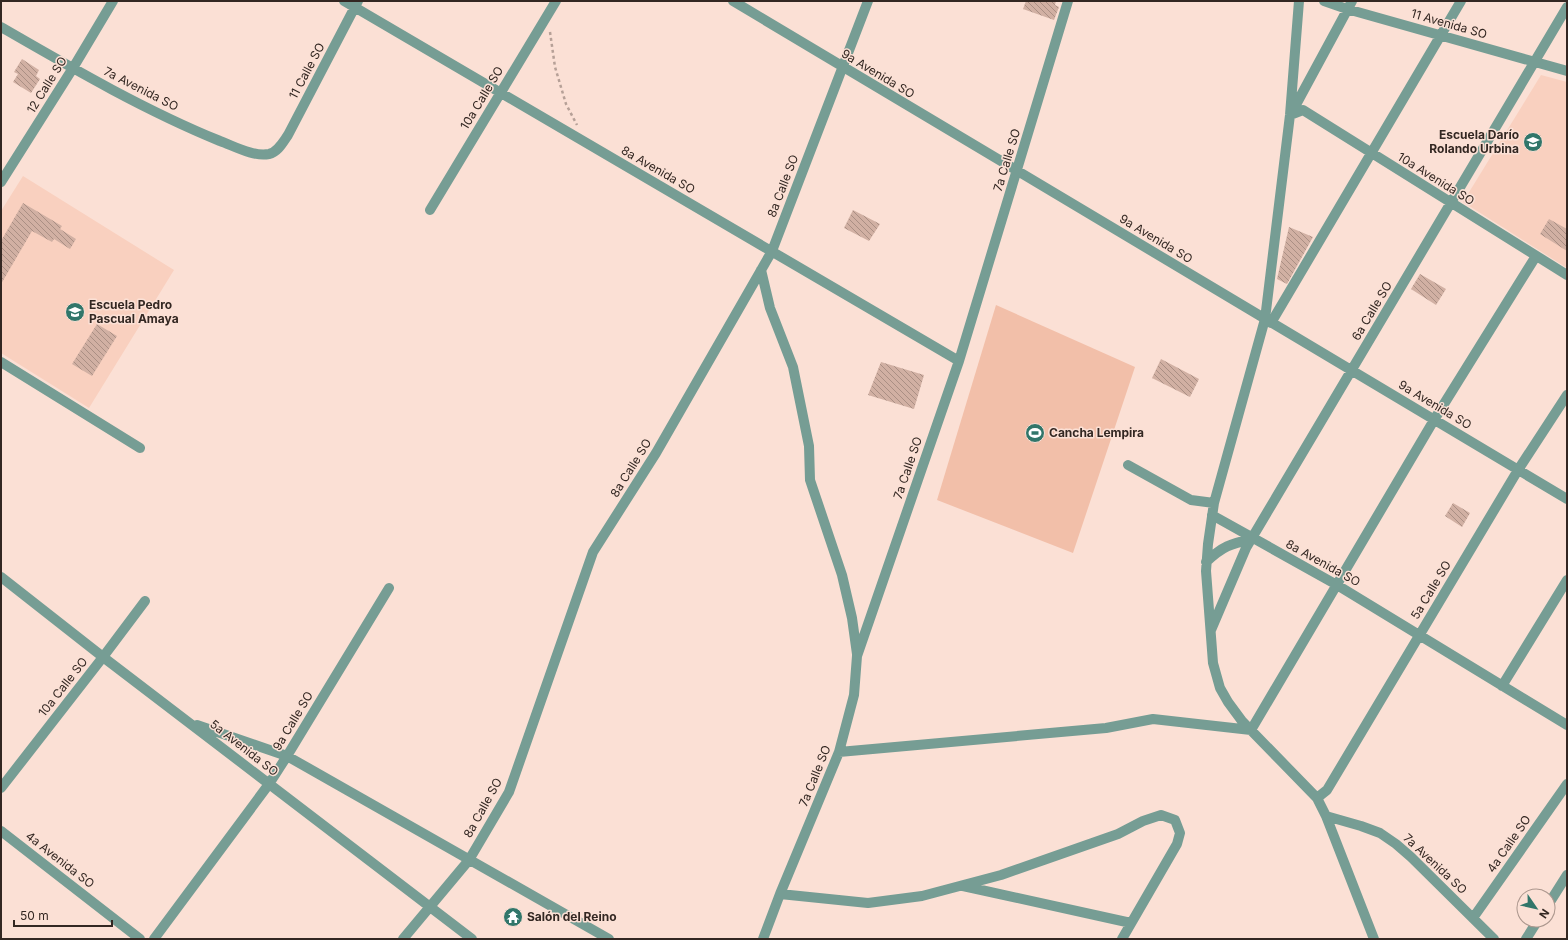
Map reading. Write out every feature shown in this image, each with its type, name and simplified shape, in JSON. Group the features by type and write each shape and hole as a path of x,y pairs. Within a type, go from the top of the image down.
{"street":[{"name":"12 Calle SO","path":"1,182 73,68 113,1"},
{"name":"8a Avenida SO","path":"344,1 356,4 500,92 959,361"},
{"name":"10a Calle SO","path":"430,210 556,1"},
{"name":"9a Avenida SO","path":"732,1 1567,499"},
{"name":"8a Calle SO","path":"403,939 469,860 509,792 593,552 656,453 772,251 868,1"},
{"name":"7a Calle SO","path":"763,939 839,752 854,695 857,656 959,361 1018,172 1068,1"},
{"path":"1299,1 1290,115 1268,321 1214,503 1206,562 1209,633 1213,663 1220,688 1228,702 1251,730 1317,798 1326,816 1374,939"},
{"name":"11 Avenida SO","path":"1324,1 1350,5 1441,35 1567,71"},
{"path":"1268,321 1371,153 1461,1"},
{"name":"11 Calle SO","path":"275,151 288,135 356,4"},
{"path":"1290,115 1350,5"},
{"name":"6a Calle SO","path":"1209,633 1246,548 1567,7"},
{"name":"7a Avenida SO","path":"1,27 73,68 193,130 247,152 268,154 275,151"},
{"name":"10a Avenida SO","path":"1290,115 1303,110 1451,204 1567,275"},
{"path":"1251,730 1434,420 1536,256"},
{"path":"761,270 770,308 793,367 809,446 810,480 842,575 852,618 857,656"},
{"path":"1,362 140,448"},
{"name":"5a Calle SO","path":"1317,798 1327,790 1518,470 1567,395"},
{"path":"1128,465 1192,500 1214,503"},
{"name":"8a Avenida SO","path":"1212,515 1252,539 1337,585 1567,726"},
{"path":"1206,562 1230,544 1252,539"},
{"name":"5a Avenida SO","path":"1,577 103,657 472,939"},
{"path":"1502,686 1567,580"},
{"name":"9a Calle SO","path":"154,939 269,784 389,588"},
{"name":"10a Calle SO","path":"1,788 145,602"},
{"path":"839,752 1106,728 1153,719 1251,730"},
{"path":"187,721 287,756 609,939"},
{"name":"4a Calle SO","path":"1472,918 1567,784"},
{"path":"780,894 868,903 922,896 1001,875 1118,834 1161,815 1175,820 1180,833 1177,844 1122,939"},
{"name":"7a Avenida SO","path":"1326,816 1380,833 1411,857 1494,939"},
{"name":"4a Avenida SO","path":"1,831 140,939"},
{"path":"1556,892 1567,875"},
{"path":"960,886 1131,923"},
{"path":"1526,939 1533,928"}],"path":[{"path":"547,16 555,66 566,104 587,143"}],"shaded area":[{"name":"Escuela Darío Rolando Urbina","path":"1541,75 1567,82 1567,268 1463,202"},
{"name":"Escuela Pedro Pascual Amaya","path":"23,176 174,270 89,408 1,353 1,211"},
{"name":"Cancha Lempira","path":"996,305 1135,367 1073,553 937,500"}],"building":[{"path":"1026,1 1056,1 1055,5 1059,7 1054,20 1023,9"},
{"path":"22,59 39,70 36,76 40,79 31,93 13,82 18,74 14,72"},
{"path":"23,203 62,226 60,229 76,239 70,249 54,239 52,242 32,231 1,284 1,241"},
{"path":"853,210 880,224 869,241 844,228"},
{"path":"1549,219 1567,229 1567,251 1540,234"},
{"path":"1289,227 1313,237 1287,284 1277,279"},
{"path":"1420,274 1446,289 1436,305 1411,289"},
{"path":"97,324 117,336 92,376 72,364"},
{"path":"1161,359 1199,379 1190,397 1152,378"},
{"path":"881,362 924,375 914,409 868,395"},
{"path":"1453,503 1470,513 1462,527 1445,516"}],"place":[{"name":"Escuela Darío Rolando Urbina","path":"1533,142"},
{"name":"Escuela Pedro Pascual Amaya","path":"75,312"},
{"name":"Cancha Lempira","path":"1035,433"},
{"name":"Salón del Reino","path":"513,917"}]}
